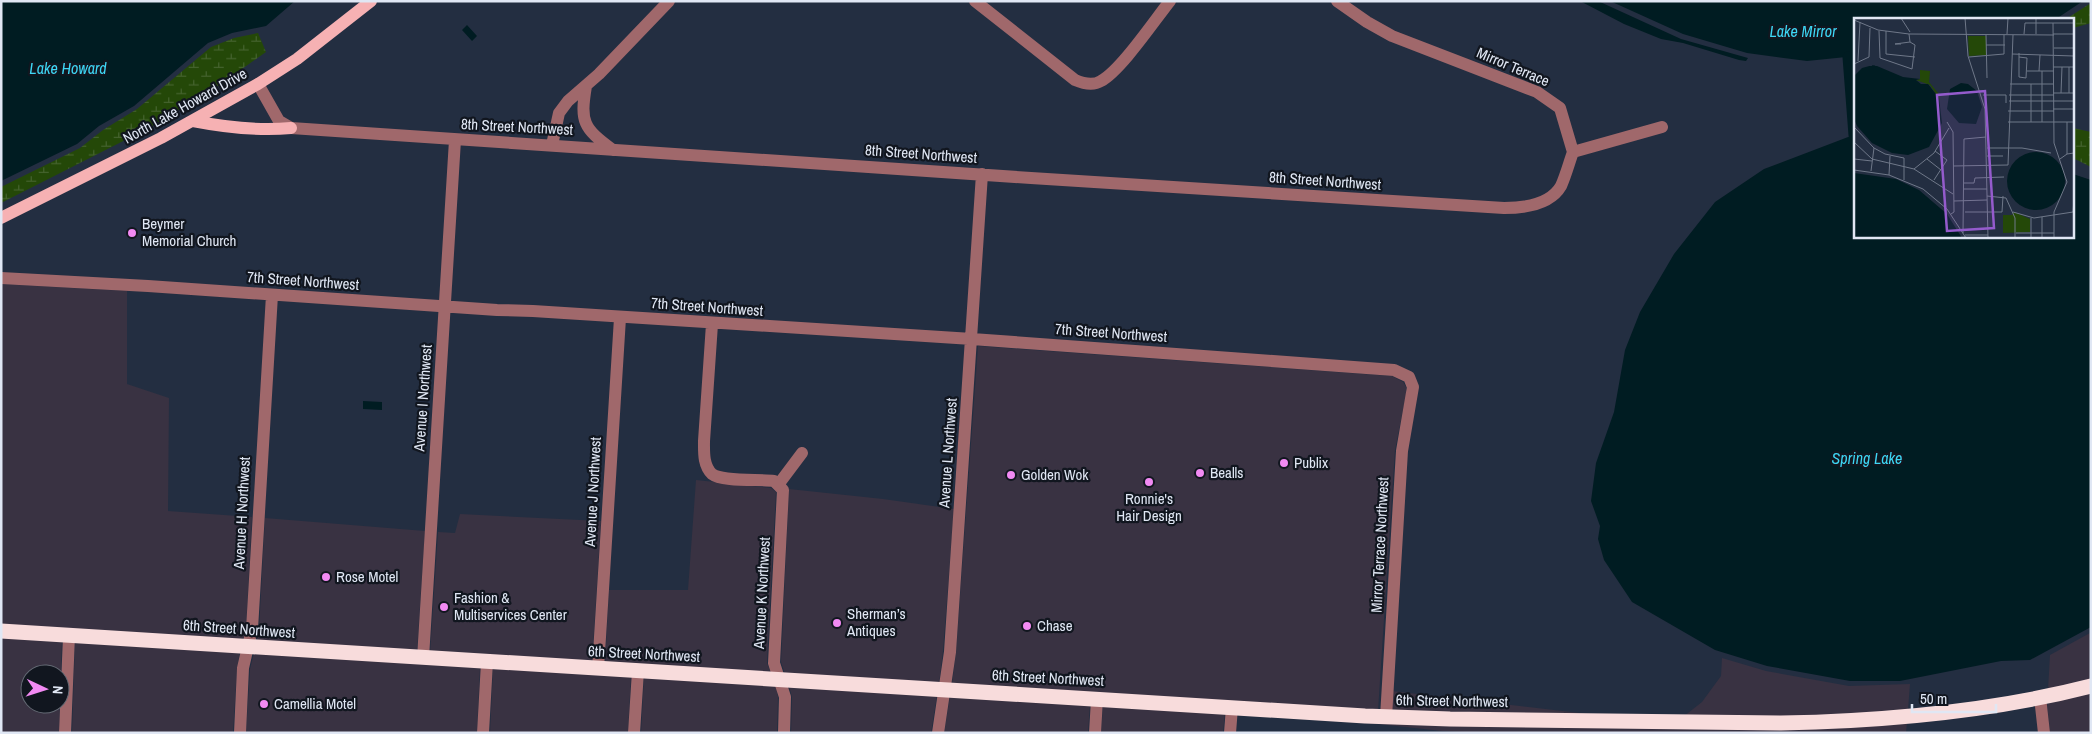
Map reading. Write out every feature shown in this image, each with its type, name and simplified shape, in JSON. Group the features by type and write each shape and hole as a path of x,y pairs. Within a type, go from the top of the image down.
{"highway":[{"name":"6th Street Northwest","path":"1,631 1386,717 1814,723 1922,714 2040,697 2091,686"}],"main road":[{"name":"North Lake Howard Drive","path":"1,218 100,170 258,84 297,59 370,1"},
{"path":"193,121 215,126 291,128"}],"street":[{"path":"552,145 560,114 568,102 669,1"},
{"path":"976,1 1074,80 1092,84 1100,82 1119,65 1170,1"},
{"name":"Mirror Terrace","path":"1337,1 1367,22 1392,36 1537,92 1560,108 1573,152"},
{"path":"258,84 279,121 291,128"},
{"path":"586,86 582,111 588,130 613,150"},
{"name":"8th Street Northwest","path":"291,128 1520,208 1547,199 1560,187 1573,152"},
{"path":"1573,152 1662,128"},
{"name":"Avenue I Northwest","path":"424,658 455,140"},
{"name":"Avenue L Northwest","path":"938,733 950,652 982,174"},
{"name":"7th Street Northwest","path":"1,278 972,339 1385,368 1409,378"},
{"name":"Avenue H Northwest","path":"240,733 243,668 252,629 272,295"},
{"name":"Avenue J Northwest","path":"598,669 620,318"},
{"path":"712,324 704,440 704,458 708,467 713,474 722,477 774,481 778,485 802,453"},
{"name":"Mirror Terrace Northwest","path":"1386,717 1402,451 1413,387 1409,378"},
{"name":"Avenue K Northwest","path":"778,485 783,490 783,499 774,663 785,697 784,733"},
{"path":"65,733 69,636"},
{"path":"483,733 487,662"},
{"path":"634,733 638,671"},
{"path":"2040,697 2044,733"},
{"path":"1095,733 1097,699"},
{"path":"1230,733 1232,707"}],"shaded area":[{"path":"1,284 127,291 127,384 169,398 168,511 252,517 246,629 243,641 1,626"},
{"path":"978,346 1392,376 1403,382 1406,387 1406,395 1395,450 1378,711 952,684 956,652"},
{"path":"696,480 771,488 776,492 767,663 771,673 605,663 609,590 688,590"},
{"path":"789,489 954,509 939,684 785,674 781,662"},
{"path":"460,514 601,521 592,663 430,653 438,532 455,533"},
{"path":"265,518 425,531 417,652 256,642 259,630"},
{"path":"2090,633 2091,680 2048,690 2050,655"},
{"path":"1,637 62,641 61,664 20,664 20,714 60,714 59,733 1,733"},
{"path":"75,642 240,652 237,668 233,733 72,733"},
{"path":"254,653 480,667 477,733 246,733 250,669"},
{"path":"1722,658 1766,671 1849,686 1910,684 1908,710 1822,717 1683,717 1702,702 1721,676"},
{"path":"493,668 631,676 628,733 490,733"},
{"path":"644,677 776,685 778,697 777,733 641,733"},
{"path":"789,686 937,695 931,733 791,733 792,697"},
{"path":"1392,691 1597,715 1391,711"},
{"path":"2091,692 2091,733 2050,733 2047,704"},
{"path":"950,696 1090,704 1088,733 944,733"},
{"path":"1103,705 1225,712 1223,733 1101,733"},
{"path":"1332,719 1907,722 1906,733 1485,733 1442,731"}],"green space":[{"path":"2091,3 2091,23 2074,28 2074,18 2068,18"},
{"path":"258,33 266,52 215,88 149,128 1,203 1,187 80,148 103,130 137,109 211,47 234,38"},
{"path":"2074,128 2091,132 2091,167 2074,158"}],"water":[{"name":"Lake Howard","path":"1,1 295,1 266,26 232,33 208,43 134,106 99,126 77,144 1,181"},
{"path":"1580,1 1598,1 1681,39 1748,58 1746,61 1739,60 1683,43 1661,39 1624,24"},
{"name":"Lake Mirror","path":"1610,1 2083,1 2058,18 1854,18 1854,56 1807,61 1747,53 1683,34"},
{"path":"467,25 477,36 472,41 462,30"},
{"name":"Spring Lake","path":"1854,135 1854,238 2074,238 2074,174 2091,180 2091,627 2030,660 2001,661 1900,681 1850,681 1767,666 1715,650 1632,602 1604,560 1598,539 1600,526 1591,501 1596,463 1614,412 1625,350 1640,312 1674,254 1715,202 1764,169"},
{"path":"363,401 382,402 382,410 363,409"}],"waterway":[{"path":"1848,57 1854,135"}],"place":[{"name":"Beymer Memorial Church","path":"132,233"},
{"name":"Publix","path":"1284,463"},
{"name":"Bealls","path":"1200,473"},
{"name":"Golden Wok","path":"1011,475"},
{"name":"Ronnie's Hair Design","path":"1149,482"},
{"name":"Rose Motel","path":"326,577"},
{"name":"Fashion & Multiservices Center","path":"444,607"},
{"name":"Sherman’s Antiques","path":"837,623"},
{"name":"Chase","path":"1027,626"},
{"name":"Camellia Motel","path":"264,704"}]}
